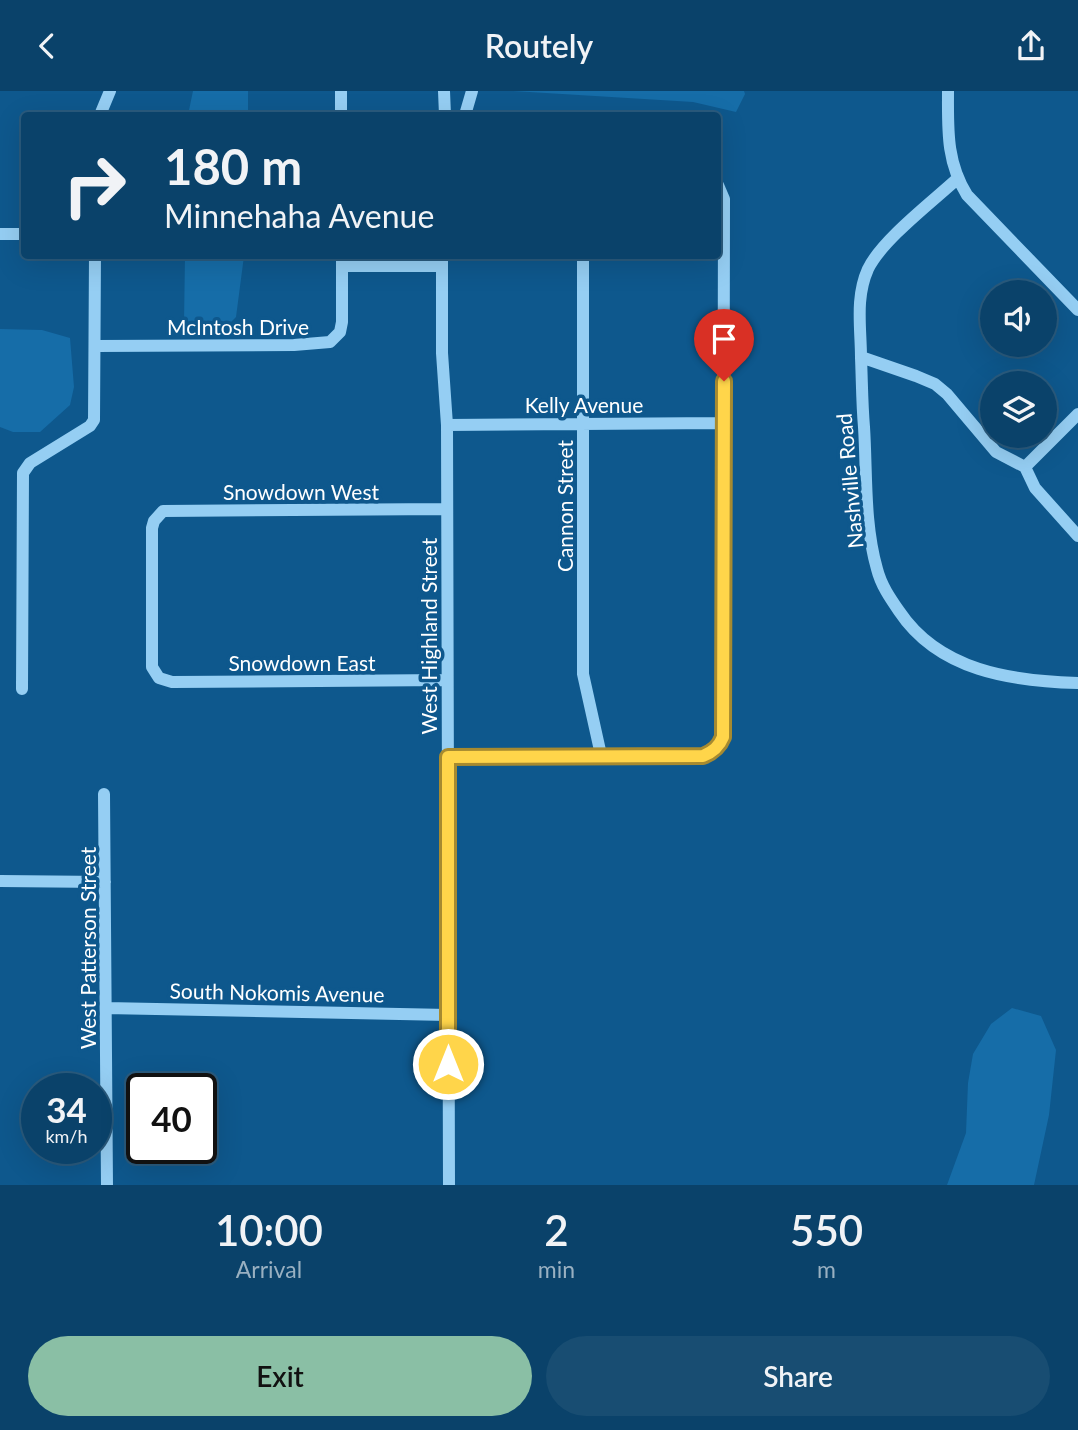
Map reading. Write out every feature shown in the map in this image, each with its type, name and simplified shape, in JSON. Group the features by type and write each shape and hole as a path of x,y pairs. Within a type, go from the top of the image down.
{"street":[{"path":"101,112 110,91"},
{"path":"341,91 341,112"},
{"path":"444,91 445,112"},
{"path":"466,112 472,91"},
{"path":"948,91 948,144 957,179 967,195 1078,310"},
{"name":"Nashville Road","path":"957,179 876,256 868,270 859,306 862,402 872,549 886,592 904,619 924,640 973,669 1009,678 1078,683"},
{"path":"448,757 703,756 715,749 723,737 724,199 721,192"},
{"path":"0,234 21,234"},
{"path":"22,689 23,473 30,463 90,426 94,420 96,259"},
{"name":"Cannon Street","path":"583,259 583,674 601,755"},
{"path":"342,261 442,261"},
{"name":"McIntosh Drive","path":"96,346 324,344 335,337 342,322 342,261"},
{"name":"West Highland Street","path":"442,261 442,353 447,425 449,1185"},
{"path":"862,357 934,384 967,415 996,452 1025,467 1035,488 1078,536"},
{"path":"1025,467 1078,414"},
{"name":"Kelly Avenue","path":"447,425 722,423"},
{"name":"Snowdown West","path":"159,678 152,667 152,528 158,516 170,510 447,509"},
{"name":"Snowdown East","path":"159,678 172,682 447,680"},
{"name":"West Patterson Street","path":"104,794 107,1185"},
{"path":"0,881 105,882"},
{"name":"South Nokomis Avenue","path":"106,1008 448,1015"}],"shaded area":[{"path":"193,91 248,91 248,112 189,112"},
{"path":"513,91 744,91 745,94 736,112 693,102"},
{"path":"185,259 244,259 236,317 229,324 184,323"},
{"path":"0,329 42,330 70,338 74,387 70,405 40,432 13,432 0,427"},
{"path":"1012,1008 1041,1016 1056,1050 1049,1115 1034,1185 947,1185 966,1133 968,1083 973,1054 991,1024"}],"route":[{"path":"448,1064 448,757 703,756 710,754 723,737 724,381"}]}
